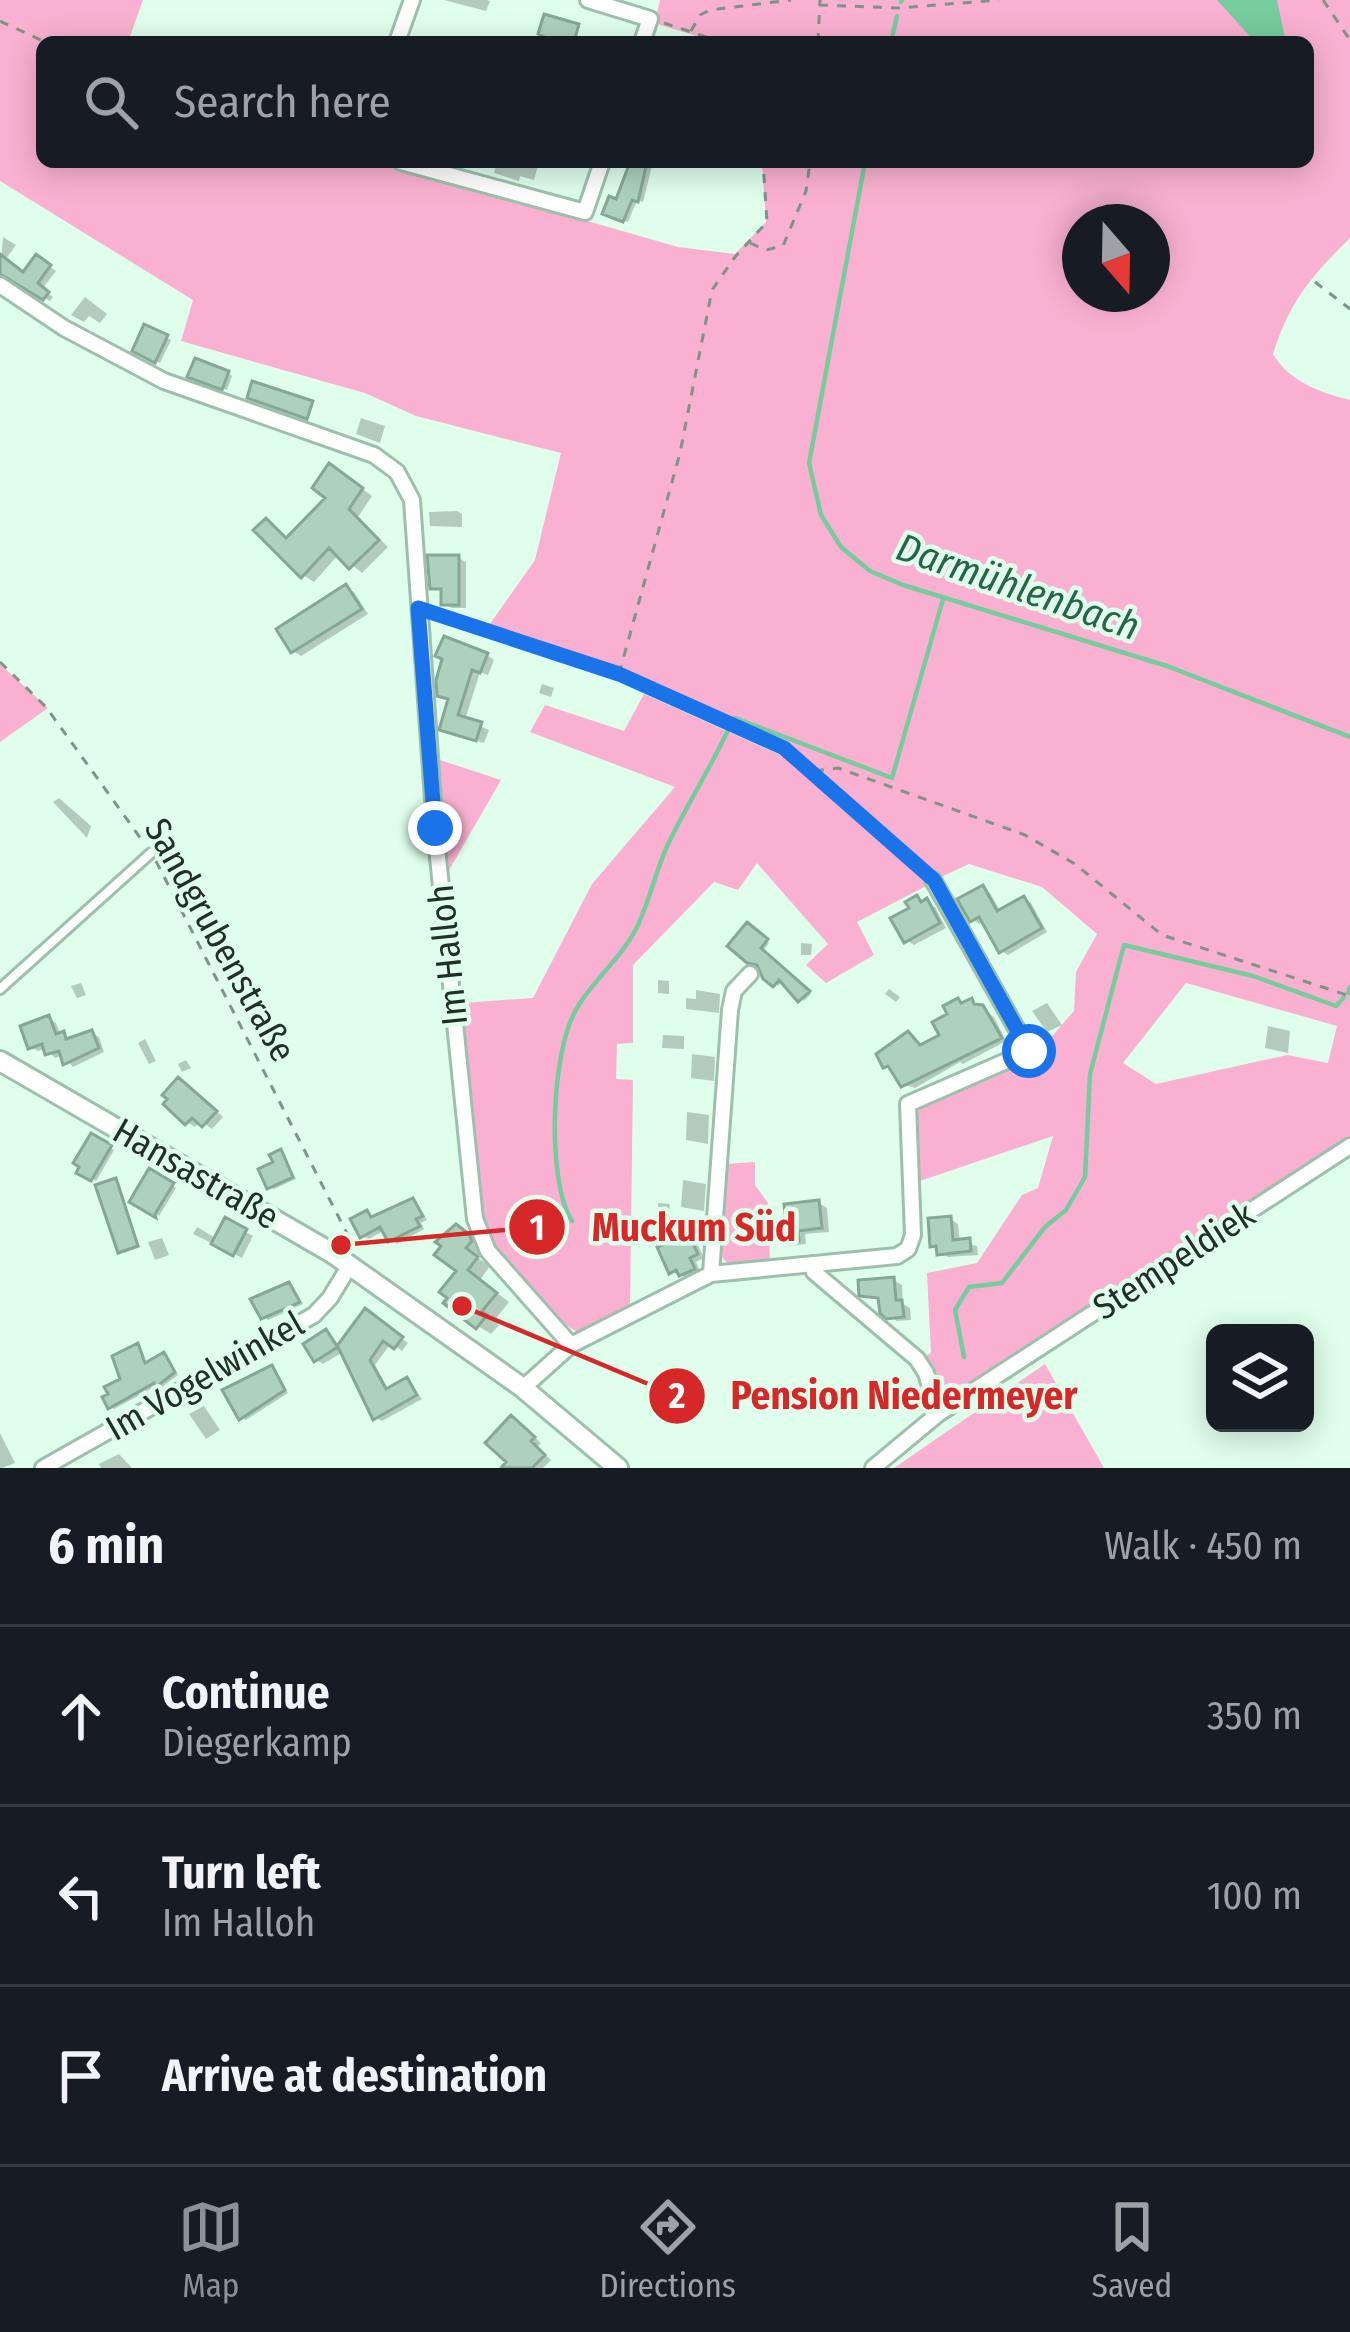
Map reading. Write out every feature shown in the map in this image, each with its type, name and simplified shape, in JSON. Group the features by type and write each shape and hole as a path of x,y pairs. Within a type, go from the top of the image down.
{"main road":[{"name":"Hansastraße","path":"0,1060 350,1265 523,1388 618,1468"}],"street":[{"path":"399,36 412,0"},
{"path":"588,0 650,19 644,36"},
{"path":"423,168 585,212 600,168"},
{"name":"Im Halloh","path":"0,285 125,363 374,455 398,472 412,500 435,828 475,1219 488,1251 571,1345"},
{"path":"523,1388 571,1345 711,1274 897,1256 908,1249 913,1235 908,1104 1029,1051 934,880"},
{"path":"711,1274 730,1010 734,991 750,974"},
{"name":"Stempeldiek","path":"873,1468 938,1414 1350,1146"},
{"path":"812,1264 814,1272 917,1359 938,1414"},
{"name":"Im Vogelwinkel","path":"43,1468 64,1462 314,1315 350,1265"}],"lane":[{"path":"0,989 151,853"}],"path":[{"path":"691,31 700,15 710,10 791,0"},
{"path":"818,36 819,3 899,8 999,0"},
{"path":"1323,0 1350,40"},
{"path":"650,19 705,36"},
{"path":"0,21 36,38"},
{"path":"619,674 680,452 712,290 767,222 764,168"},
{"path":"749,242 766,250 783,246 806,191 809,168"},
{"path":"1315,282 1350,309"},
{"path":"418,608 619,674 784,748 934,880"},
{"name":"Sandgrubenstraße","path":"0,662 46,707 151,853 354,1244 350,1265"},
{"path":"814,771 838,768 1025,835 1075,864 1162,935 1350,996"}],"shaded area":[{"path":"0,0 143,0 130,36 36,36 36,168 403,168 678,247 735,254 766,222 762,168 1314,168 1314,36 697,36 660,25 656,18 660,0 1350,0 1350,238 1303,290 1273,354 1306,384 1350,400 1350,1137 948,1399 939,1395 922,1357 931,1353 927,1273 977,1263 1022,1195 1038,1188 1053,1136 917,1182 914,1116 922,1107 1036,1058 1034,1048 1047,1042 1074,1011 1076,972 1097,934 1042,887 969,864 939,878 788,742 620,673 487,628 535,560 561,453 416,416 365,393 181,341 193,300 0,181","holes":["1186,983 1337,1026 1328,1063 1287,1055 1156,1084 1123,1063"]},
{"path":"1217,0 1277,0 1285,36 1250,36"},
{"path":"0,664 48,708 0,742"},
{"path":"644,694 778,754 810,775 930,884 857,922 874,955 826,983 806,965 828,944 757,863 738,890 714,882 633,965 633,1043 617,1044 616,1079 633,1080 630,1308 581,1334 522,1286 503,1262 487,1228 471,1131 462,1003 533,998 592,884 675,787 530,732 545,705 624,731"},
{"path":"437,759 501,780 448,872"},
{"path":"755,1162 755,1185 768,1203 770,1263 730,1266 721,1256 725,1164"},
{"path":"1045,1364 1104,1468 894,1468"}],"building":[{"path":"544,14 579,24 576,36 538,34"},
{"path":"628,168 646,168 638,202 632,200 623,222 602,214 609,196 616,199"},
{"path":"0,254 23,272 36,254 51,265 38,283 49,292 43,300 0,274"},
{"path":"144,324 168,335 155,363 132,351"},
{"path":"195,358 229,371 222,390 187,377"},
{"path":"252,381 313,401 307,419 247,398"},
{"path":"329,463 363,488 349,509 379,540 349,569 329,548 301,578 253,530 266,518 286,538 325,498 312,488"},
{"path":"427,555 459,555 459,605 441,605 441,589 430,589"},
{"path":"346,584 362,609 291,653 276,629"},
{"path":"444,636 488,653 480,673 472,670 458,715 482,722 476,741 439,730 448,699 437,696 442,659 435,656"},
{"path":"983,885 997,911 1024,896 1042,928 999,953 979,917 970,922 957,899"},
{"path":"917,895 921,902 927,898 940,923 904,943 890,918 909,908 905,902"},
{"path":"747,922 768,939 761,948 810,991 798,1002 779,980 773,987 757,965 747,963 727,946"},
{"path":"958,998 961,1003 972,998 974,1004 983,1005 1002,1038 901,1087 876,1054 908,1031 920,1045 939,1035 932,1022 947,1014 943,1006"},
{"path":"49,1015 56,1034 64,1031 66,1039 92,1030 99,1048 63,1065 59,1051 45,1055 42,1044 28,1049 20,1026"},
{"path":"178,1077 217,1111 202,1127 192,1118 185,1125 163,1104 167,1099 162,1095"},
{"path":"91,1133 112,1145 91,1181 76,1173 79,1167 73,1163"},
{"path":"281,1149 293,1177 267,1189 258,1169 273,1162 269,1155"},
{"path":"149,1168 174,1183 156,1218 129,1202"},
{"path":"116,1178 138,1246 118,1253 95,1185"},
{"path":"413,1198 423,1216 416,1219 420,1226 388,1242 380,1227 360,1238 350,1219 367,1210 371,1217"},
{"path":"819,1200 822,1228 798,1231 799,1241 779,1243 777,1224 786,1223 784,1204"},
{"path":"951,1216 953,1240 970,1238 971,1251 937,1255 936,1246 930,1247 928,1218"},
{"path":"225,1217 247,1229 233,1256 211,1244"},
{"path":"456,1224 469,1234 472,1241 466,1248 478,1257 468,1270 497,1293 482,1311 487,1315 476,1329 443,1303 447,1298 439,1292 456,1271 434,1255 441,1246 435,1242"},
{"path":"689,1235 698,1254 690,1258 695,1269 679,1276 676,1270 669,1274 657,1247"},
{"path":"894,1277 896,1300 902,1300 904,1317 886,1319 878,1298 859,1296 858,1280"},
{"path":"289,1282 300,1302 261,1319 250,1299"},
{"path":"365,1308 403,1337 394,1349 383,1341 370,1360 386,1389 407,1377 417,1395 373,1420 338,1347 314,1362 303,1344 326,1329 337,1346"},
{"path":"138,1343 145,1363 164,1352 175,1372 156,1387 154,1383 108,1409 102,1397 108,1394 104,1387 120,1379 112,1356"},
{"path":"272,1365 285,1390 239,1420 222,1390"},
{"path":"511,1415 535,1437 531,1441 545,1455 532,1468 501,1468 506,1462 485,1443"}],"waterway":[{"name":"Darmühlenbach","path":"892,36 897,16"},
{"name":"Darmühlenbach","path":"864,168 809,463 821,515 841,547 870,571 903,585 1167,666 1350,737"},
{"path":"735,718 892,778 943,599"},
{"path":"572,1221 555,1147 557,1083 568,1028 577,1008 637,927 669,842 729,728"},
{"path":"964,1357 955,1310 969,1287 1002,1283 1045,1227 1066,1210 1085,1177 1090,1074 1124,945 1253,976 1336,1006 1344,997"},
{"path":"1348,993 1350,987"}],"place":[{"name":"Muckum Süd","path":"341,1245"},
{"name":"Pension Niedermeyer","path":"462,1306"}],"route":[{"path":"435,828 418,608 619,674 784,748 934,880 1029,1051"}]}
